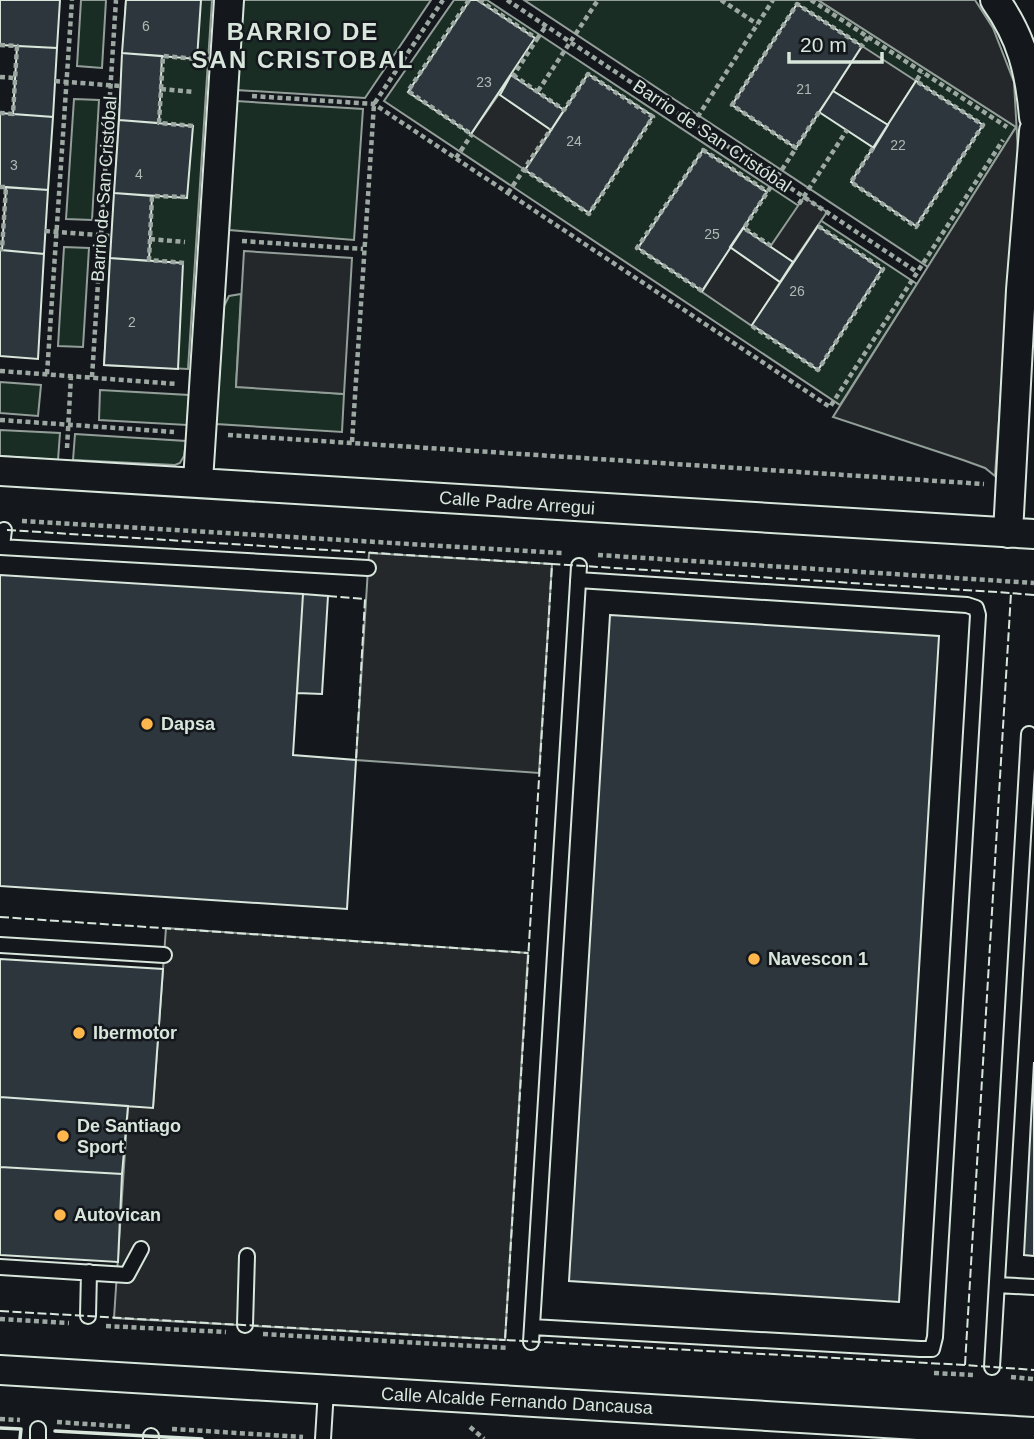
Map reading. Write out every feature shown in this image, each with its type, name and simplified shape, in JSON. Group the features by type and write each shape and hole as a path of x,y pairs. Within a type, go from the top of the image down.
{"street":[{"path":"198,481 190,385 223,94 229,0"},
{"path":"995,0 1019,38 1027,65 1034,117"},
{"path":"1021,533 1010,485 1021,290 1034,131"},
{"name":"Calle Padre Arregui","path":"0,471 1021,533"},
{"name":"Calle Alcalde Fernando Dancausa","path":"0,1370 1034,1432"}],"lane":[{"path":"4,530 1,547 368,568"},
{"path":"191,558 192,542"},
{"path":"579,573 967,605 976,608 977,629 936,1323 932,1349 532,1334 579,573"},
{"path":"992,1367 1029,734"},
{"path":"0,945 164,955"},
{"path":"0,1267 127,1275 141,1249"},
{"path":"245,1325 247,1256"},
{"path":"81,1320 89,1272"},
{"path":"998,1285 1034,1287"},
{"path":"323,1439 326,1390"}],"path":[{"path":"47,374 72,0"},
{"name":"Barrio de San Cristóbal","path":"92,377 116,0"},
{"path":"443,0 374,104 352,442 1010,485"},
{"path":"456,158 472,134 408,91 469,0"},
{"path":"479,0 537,39"},
{"name":"Barrio de San Cristóbal","path":"507,0 917,272"},
{"path":"538,92 598,0"},
{"path":"721,0 757,24"},
{"path":"693,124 773,0"},
{"path":"161,89 374,104 830,407 1010,129 811,0"},
{"path":"796,148 732,105 797,4 862,46 868,37"},
{"path":"524,170 589,214 653,117 588,74 564,110 513,75 546,26"},
{"path":"0,45 17,46 13,114 0,113"},
{"path":"192,138 193,126 159,123 163,56 197,59 198,47"},
{"path":"873,148 851,182 916,227 983,125 916,81 922,72"},
{"path":"0,77 15,78"},
{"path":"55,81 120,86"},
{"path":"771,246 744,228 819,112"},
{"path":"508,193 551,130"},
{"path":"799,204 848,130"},
{"path":"702,291 637,248 703,150 768,192"},
{"path":"183,276 184,262 149,260 152,196 187,198 188,186"},
{"path":"0,187 6,187 0,249"},
{"path":"752,326 818,370 883,269 818,226"},
{"path":"45,231 111,236"},
{"path":"150,239 192,243"},
{"path":"235,240 363,249"},
{"path":"177,370 190,385"},
{"path":"0,371 190,385"},
{"path":"66,460 71,376"},
{"path":"18,521 566,553"},
{"path":"593,555 1034,583"},
{"path":"0,1319 81,1320"},
{"path":"100,1325 231,1333"}],"green space":[{"path":"81,0 106,0 102,68 77,66"},
{"path":"126,0 212,0 188,369 104,365"},
{"path":"241,0 431,0 365,98 236,90"},
{"path":"454,0 487,0 917,284 840,405 384,101"},
{"path":"524,0 818,0 1016,127 928,267"},
{"path":"74,99 99,100 92,220 66,219"},
{"path":"236,101 363,109 354,240 229,230"},
{"path":"64,247 89,248 83,347 58,346"},
{"path":"241,294 236,386 344,394 342,432 216,424 224,306 229,296"},
{"path":"0,382 41,385 38,416 0,413"},
{"path":"100,390 189,395 187,425 99,420"},
{"path":"0,430 60,433 58,460 0,456"},
{"path":"75,434 186,441 184,456 180,463 175,465 73,460"}],"shaded area":[{"path":"818,0 975,0 993,28 1014,82 1018,152 995,476 985,468 833,417 1016,127"},
{"path":"862,46 916,81 888,125 833,91"},
{"path":"499,94 551,129 525,170 471,134"},
{"path":"804,197 827,212 793,262 770,247"},
{"path":"730,247 780,282 752,326 702,292"},
{"path":"244,251 352,258 344,394 236,387"},
{"path":"369,553 552,564 539,773 356,760"},
{"path":"166,928 528,953 505,1340 114,1318 128,1106 153,1107"}],"building":[{"path":"0,0 60,0 57,48 0,45"},
{"path":"126,0 201,0 197,59 122,53"},
{"path":"470,0 477,0 535,38 471,134 408,92"},
{"path":"797,4 862,46 796,148 732,105"},
{"path":"17,46 57,48 53,117 13,114"},
{"path":"122,53 162,56 159,123 119,120"},
{"path":"588,74 653,116 589,213 525,170"},
{"path":"511,75 564,110 551,130 500,95"},
{"path":"916,81 983,125 916,226 851,182"},
{"path":"833,91 888,125 874,148 819,112"},
{"path":"0,113 53,117 48,190 0,187"},
{"path":"119,120 193,126 187,198 114,193"},
{"path":"703,150 767,192 702,291 638,248"},
{"path":"6,187 48,190 44,254 2,250"},
{"path":"114,193 152,196 149,261 110,258"},
{"path":"818,226 882,269 818,370 752,325"},
{"path":"743,228 793,262 780,282 730,247"},
{"path":"0,250 44,254 38,359 0,356"},
{"path":"110,258 183,263 178,369 104,365"},
{"name":"Dapsa","path":"0,575 303,594 293,755 356,760 347,909 0,886"},
{"path":"303,594 328,596 322,694 297,693"},
{"name":"Navescon 1","path":"610,615 939,636 899,1302 569,1281"},
{"name":"Ibermotor","path":"0,959 163,969 153,1108 0,1097"},
{"path":"1034,1062 1034,1256 1024,1255"},
{"name":"De Santiago Sport","path":"0,1097 128,1106 122,1174 0,1167"},
{"name":"Autovican","path":"0,1167 122,1174 118,1262 0,1255"}],"fence":[{"path":"7,530 552,564"},
{"path":"965,1365 505,1340 552,564 1011,593"},
{"path":"1034,595 1011,593 965,1365 1034,1370"},
{"path":"328,596 365,599 356,760"},
{"path":"0,917 528,953"},
{"path":"0,1311 505,1340"}],"wall":[{"path":"0,1428 21,1429 20,1439"},
{"path":"55,1431 202,1439"}],"place":[{"name":"Dapsa","path":"147,724"},
{"name":"Navescon 1","path":"754,959"},
{"name":"Ibermotor","path":"79,1033"},
{"name":"De Santiago Sport","path":"63,1136"},
{"name":"Autovican","path":"60,1215"}],"district":[{"name":"BARRIO DE SAN CRISTOBAL","path":"303,45"}]}
